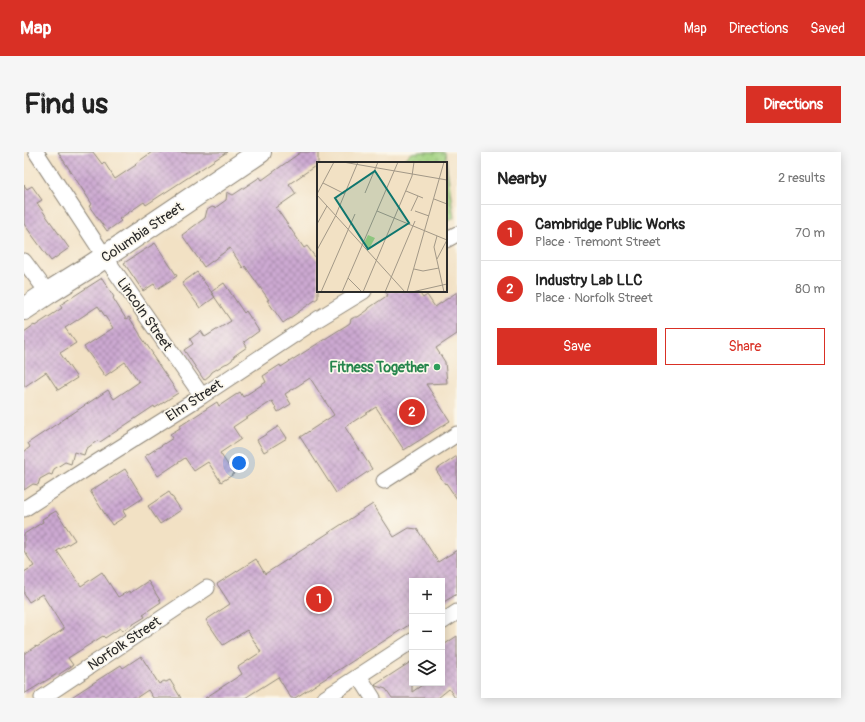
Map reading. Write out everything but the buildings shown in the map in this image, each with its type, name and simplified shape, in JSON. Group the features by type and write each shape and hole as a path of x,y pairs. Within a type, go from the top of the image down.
{"main road":[{"name":"Columbia Street","path":"24,309 260,152"}],"street":[{"name":"Lincoln Street","path":"36,152 104,257 202,396"},
{"path":"447,239 457,234"},
{"path":"24,261 48,293"},
{"name":"Elm Street","path":"24,509 202,396 318,319 362,292"},
{"path":"384,481 457,434"},
{"name":"Norfolk Street","path":"42,698 207,588"},
{"path":"445,620 457,612"},
{"path":"325,698 409,643"},
{"path":"359,676 373,698"}],"green space":[{"path":"445,152 446,162 401,162 412,153"},
{"path":"447,167 454,218 447,222"}],"place":[{"name":"Fitness Together","path":"437,367"},
{"name":"Industry Lab LLC","path":"412,412"},
{"name":"Cambridge Public Works","path":"319,599"}]}
